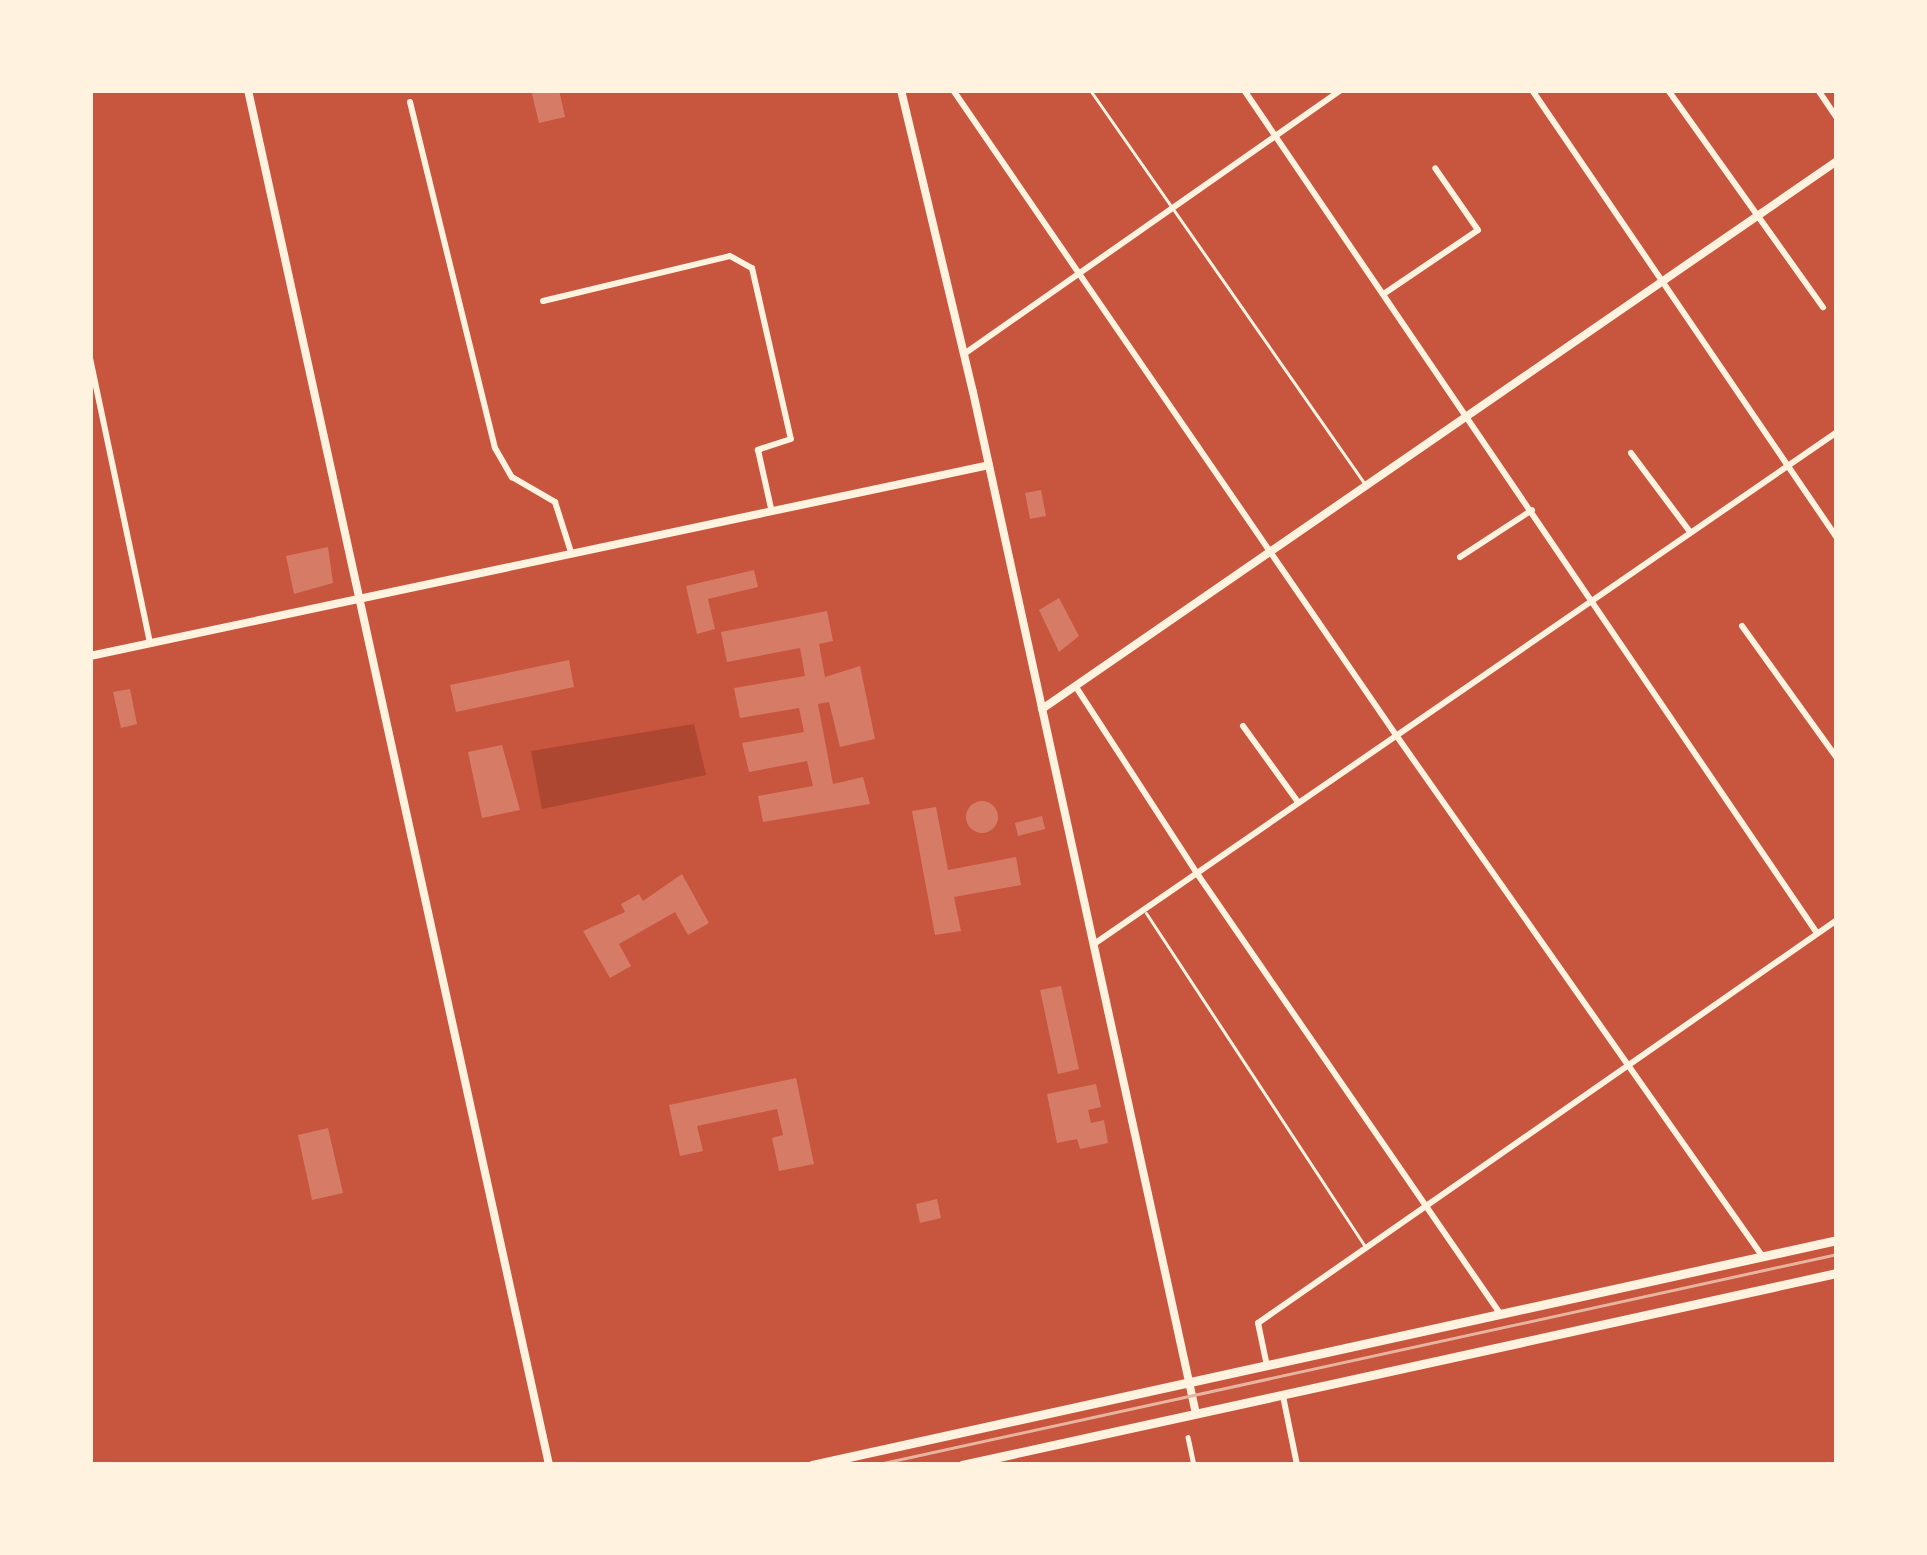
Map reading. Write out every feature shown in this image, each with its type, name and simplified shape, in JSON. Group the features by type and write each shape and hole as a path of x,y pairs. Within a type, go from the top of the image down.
{"main road":[{"path":"812,1465 1837,1240"},
{"path":"962,1465 1837,1273"}],"street":[{"path":"248,90 549,1465"},
{"path":"901,90 989,465 1196,1414"},
{"path":"952,90 1763,1257"},
{"path":"1244,90 1817,934"},
{"path":"964,354 1341,90"},
{"path":"1532,90 1837,538"},
{"path":"1668,90 1823,307"},
{"path":"1818,90 1837,118"},
{"path":"410,102 495,448 512,477 555,502 572,552"},
{"path":"1042,709 1837,161"},
{"path":"1385,293 1478,230 1435,168"},
{"path":"543,301 730,256 752,268 790,439 758,450 771,508"},
{"path":"90,358 150,642"},
{"path":"1094,944 1837,432"},
{"path":"1631,453 1691,532"},
{"path":"90,656 989,465"},
{"path":"1460,557 1532,510"},
{"path":"1742,626 1837,758"},
{"path":"1076,687 1196,872 1501,1315"},
{"path":"1243,726 1298,802"},
{"path":"1267,1366 1258,1323 1837,920"},
{"path":"1282,1396 1297,1465"},
{"path":"1188,1437 1194,1465"}],"lane":[{"path":"1090,90 1367,486"},
{"path":"1143,908 1366,1247"}],"shaded area":[{"path":"694,724 706,775 542,809 531,751"}],"building":[{"path":"531,90 559,90 565,117 539,123"},
{"path":"1041,490 1046,516 1030,519 1025,493"},
{"path":"328,547 333,583 294,594 286,556"},
{"path":"754,570 758,587 708,599 715,629 697,634 686,586"},
{"path":"1059,598 1079,636 1059,652 1039,610"},
{"path":"827,611 833,641 819,644 825,677 860,666 875,739 840,747 829,702 818,704 833,784 863,777 870,804 763,822 758,796 813,786 807,761 749,772 742,743 804,732 799,708 740,718 734,688 805,676 800,648 727,662 721,632"},
{"path":"569,660 574,687 456,712 450,685"},
{"path":"130,689 137,724 121,728 113,692"},
{"path":"502,745 520,810 482,818 468,752"},
{"path":"982,801 993,806 998,817 993,828 982,833 971,828 966,817 971,806"},
{"path":"936,807 948,870 1016,857 1021,885 954,897 961,931 935,935 912,811"},
{"path":"1042,816 1045,829 1018,836 1015,823"},
{"path":"682,874 709,923 688,935 675,912 619,944 631,966 610,978 583,931 625,912 621,904 639,894 643,901"},
{"path":"1061,986 1079,1069 1058,1074 1040,990"},
{"path":"796,1078 814,1164 779,1171 772,1138 783,1135 777,1109 697,1126 703,1151 680,1156 669,1105"},
{"path":"1096,1084 1101,1107 1088,1110 1091,1123 1104,1120 1108,1143 1080,1149 1077,1139 1057,1143 1047,1094"},
{"path":"328,1128 343,1193 312,1200 298,1135"},
{"path":"937,1199 941,1218 920,1223 916,1204"}],"tram line":[{"path":"874,1465 1837,1254"}]}
